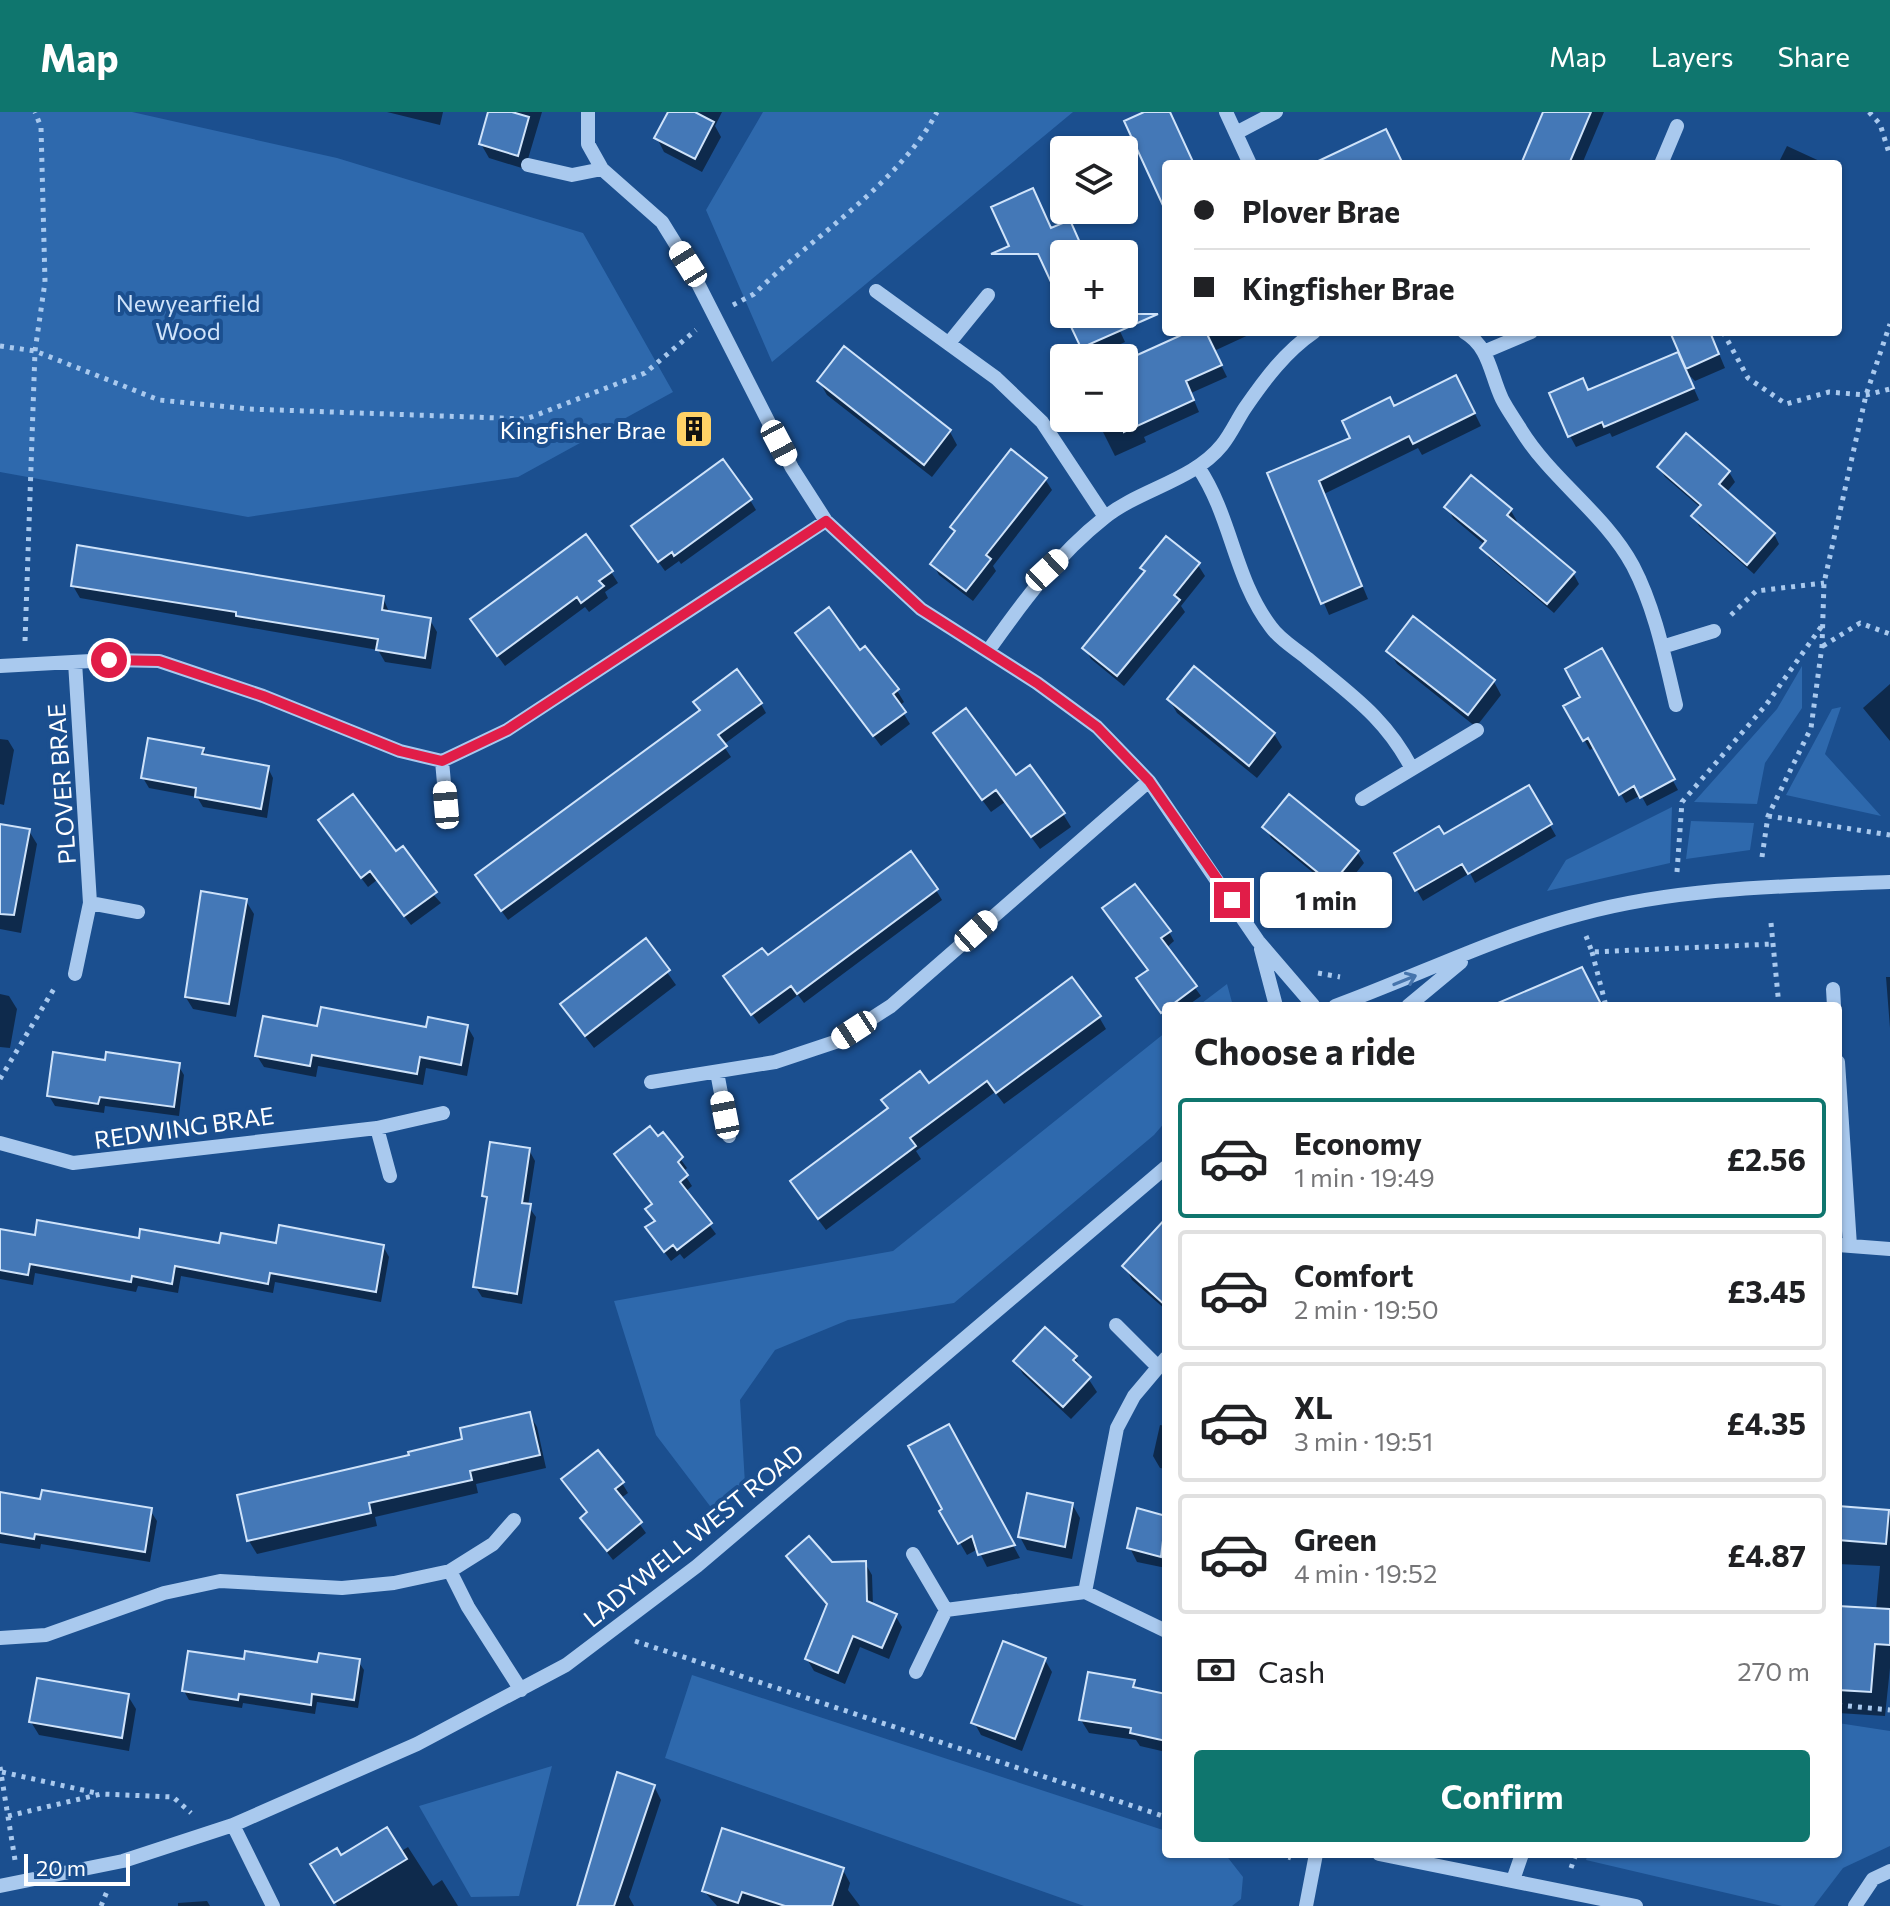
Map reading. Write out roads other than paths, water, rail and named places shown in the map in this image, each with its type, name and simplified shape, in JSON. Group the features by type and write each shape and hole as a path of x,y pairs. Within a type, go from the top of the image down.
{"street":[{"path":"588,112 588,144 602,169 662,222 688,264 792,468 826,521 921,609 988,651 1097,727 1149,781 1205,858 1258,941 1309,1002"},
{"path":"1226,112 1248,160"},
{"path":"1236,133 1276,112"},
{"path":"1663,160 1677,126"},
{"path":"528,165 572,175 602,169"},
{"path":"876,291 996,378 1042,422 1105,517"},
{"path":"949,343 988,295"},
{"path":"988,651 1047,570 1105,517 1155,487 1198,467 1222,445 1244,409 1289,349 1308,336"},
{"path":"1469,336 1486,351 1502,399 1528,441 1554,475 1600,521 1632,565 1662,647 1676,705"},
{"path":"1486,351 1522,336"},
{"path":"1198,467 1216,493 1242,579 1272,629 1360,701 1396,737 1412,769"},
{"path":"0,666 159,661 263,696 400,751 442,761 507,730 826,521"},
{"path":"1662,647 1714,631"},
{"name":"PLOVER BRAE","path":"75,662 90,903 75,974"},
{"path":"1362,799 1477,730"},
{"path":"442,761 446,805"},
{"path":"651,1082 775,1062 835,1042 891,1006 1149,781"},
{"path":"1345,1002 1578,914 1632,902 1776,886 1890,882"},
{"path":"90,903 138,912"},
{"path":"1258,941 1275,1002"},
{"path":"1413,1002 1474,951"},
{"path":"1833,989 1834,1002"},
{"path":"717,1072 729,1136"},
{"name":"REDWING BRAE","path":"0,1143 73,1163 377,1128 443,1113"},
{"path":"377,1128 390,1176"},
{"name":"LADYWELL WEST ROAD","path":"0,1886 123,1861 233,1825 417,1744 521,1690 611,1633 697,1566 837,1445 967,1340 1162,1170"},
{"path":"1842,1185 1844,1246 1890,1249"},
{"path":"1085,1592 1117,1428 1134,1396 1162,1363 1116,1325"},
{"path":"0,1638 46,1635 164,1593 220,1581 342,1588 394,1583 450,1571 493,1544 514,1520"},
{"path":"913,1554 946,1610"},
{"path":"450,1571 468,1607 521,1690"},
{"path":"946,1610 1085,1592 1162,1629"},
{"path":"916,1672 946,1610"},
{"path":"233,1825 273,1906"},
{"path":"1306,1906 1315,1858"},
{"path":"1400,1858 1636,1906"},
{"path":"1513,1880 1521,1858"},
{"path":"1855,1906 1873,1879 1890,1871"}],"place":[{"name":"Kingfisher Brae","path":"694,429"}],"park label":[{"name":"Newyearfield Wood","path":"188,316"}]}
